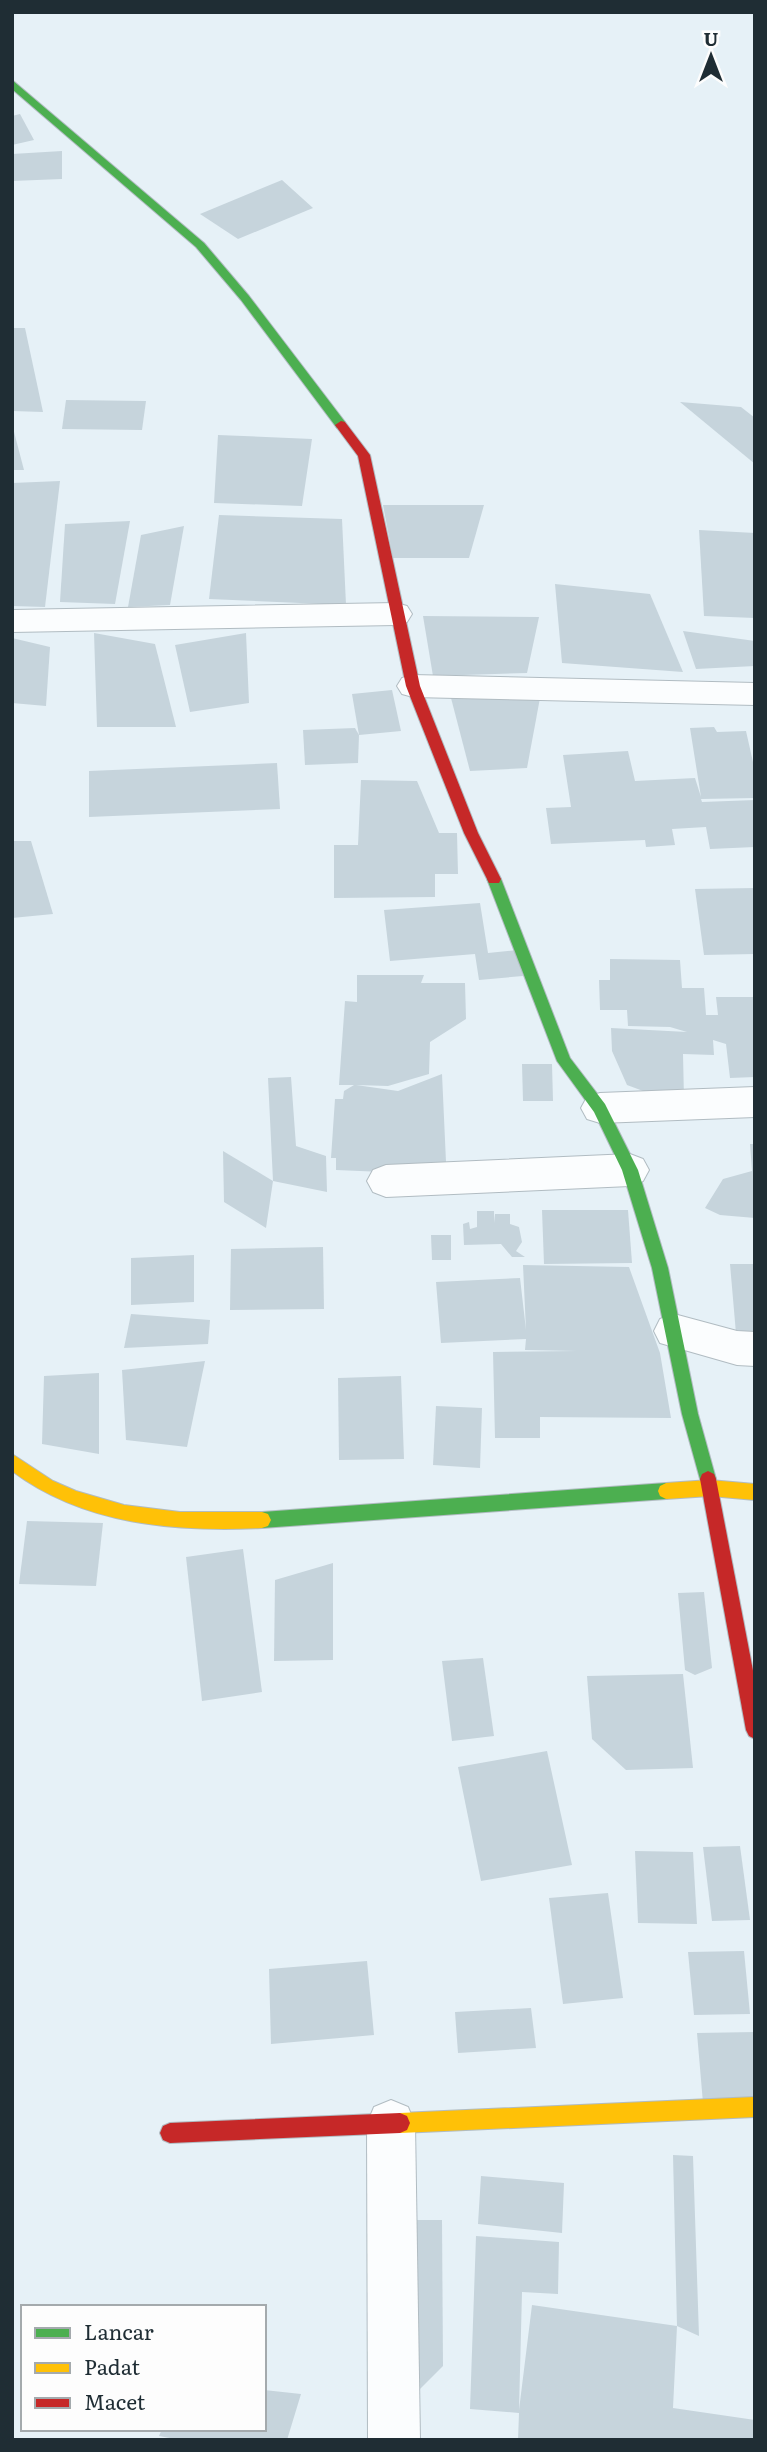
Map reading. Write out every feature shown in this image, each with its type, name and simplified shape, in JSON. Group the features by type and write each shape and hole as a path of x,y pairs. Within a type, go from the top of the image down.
{"street":[{"path":"12,83 200,246 245,298 364,455 412,686 471,833 501,892 564,1061 600,1108 630,1170 660,1268 690,1414 710,1488 755,1730"},
{"path":"12,621 396,614"},
{"path":"412,686 755,694"},
{"path":"600,1108 755,1102"},
{"path":"386,1181 630,1170"},
{"path":"674,1331 737,1348 755,1349"},
{"path":"12,1461 47,1486 99,1507 172,1518 247,1521 710,1488 755,1492"},
{"path":"170,2133 755,2107"},
{"path":"391,2124 394,2440"}],"building":[{"path":"20,114 34,140 12,145 12,116"},
{"path":"62,151 62,179 12,181 12,154"},
{"path":"282,180 313,208 238,239 200,214"},
{"path":"12,328 25,328 43,412 12,411"},
{"path":"66,400 146,401 142,430 62,429"},
{"path":"680,402 741,407 755,418 755,464"},
{"path":"13,428 24,470 12,470"},
{"path":"218,435 312,439 302,506 214,503"},
{"path":"60,481 45,607 12,606 12,483"},
{"path":"383,505 484,505 469,558 393,558"},
{"path":"219,515 342,519 346,605 209,599"},
{"path":"130,521 115,604 60,602 65,524"},
{"path":"184,526 170,605 128,607 141,535"},
{"path":"699,530 755,533 755,618 704,616"},
{"path":"555,584 650,594 683,672 562,663"},
{"path":"423,616 539,617 527,673 433,676"},
{"path":"683,631 755,641 755,666 696,669"},
{"path":"94,633 155,644 176,727 97,727"},
{"path":"246,633 249,703 190,712 175,645"},
{"path":"12,638 50,647 46,706 12,703"},
{"path":"392,690 401,731 359,735 352,694"},
{"path":"451,698 540,698 527,768 470,771"},
{"path":"714,727 717,732 746,731 755,771 755,798 701,799 702,802 755,800 755,847 710,849 706,827 672,829 675,845 646,847 645,840 551,844 546,808 571,807 563,755 628,751 635,781 695,778 701,797 690,728"},
{"path":"355,728 359,735 358,763 305,765 303,730"},
{"path":"277,763 280,809 89,817 89,771"},
{"path":"361,780 417,781 439,833 457,833 458,874 435,874 435,897 334,898 334,845 358,845"},
{"path":"12,841 31,841 53,914 12,918"},
{"path":"755,888 755,954 704,955 695,889"},
{"path":"480,903 488,953 518,950 523,976 479,980 475,954 390,961 384,910"},
{"path":"610,959 680,960 682,988 704,988 706,1015 718,1015 716,997 755,997 755,1077 730,1078 726,1044 713,1040 714,1055 683,1054 684,1099 662,1098 627,1085 612,1051 611,1028 687,1032 670,1027 628,1026 627,1010 600,1010 599,980 610,980"},
{"path":"357,975 424,975 421,983 465,983 466,1019 430,1042 429,1074 388,1086 356,1085 398,1091 442,1074 446,1162 407,1173 336,1170 336,1158 331,1158 335,1099 343,1099 344,1091 354,1085 339,1085 345,1001 357,1002"},
{"path":"522,1064 552,1064 553,1101 523,1101"},
{"path":"291,1077 296,1146 326,1156 327,1192 273,1181 268,1078"},
{"path":"750,1144 755,1144 755,1218 720,1215 705,1208 723,1179 752,1171"},
{"path":"223,1151 273,1181 266,1228 224,1202"},
{"path":"542,1210 628,1210 632,1263 544,1264"},
{"path":"477,1211 494,1211 494,1223 495,1214 510,1214 510,1224 519,1227 522,1242 516,1251 525,1257 512,1257 501,1244 464,1245 463,1224 469,1222 470,1229 477,1227"},
{"path":"431,1235 451,1235 451,1260 432,1260"},
{"path":"323,1247 324,1309 230,1310 231,1249"},
{"path":"194,1255 194,1302 131,1305 131,1258"},
{"path":"730,1264 755,1264 755,1346 737,1345"},
{"path":"523,1265 629,1267 660,1353 671,1418 540,1417 540,1438 495,1438 493,1352 577,1351 525,1350 526,1339 441,1343 436,1282 520,1278 526,1330"},
{"path":"131,1314 210,1320 208,1344 124,1348"},
{"path":"205,1361 187,1447 126,1440 122,1370"},
{"path":"99,1373 99,1454 42,1444 44,1376"},
{"path":"401,1376 404,1459 339,1460 338,1378"},
{"path":"436,1406 482,1408 480,1468 433,1465"},
{"path":"27,1521 103,1523 96,1586 19,1584"},
{"path":"243,1549 262,1692 202,1701 186,1557"},
{"path":"333,1563 333,1660 274,1661 275,1580"},
{"path":"704,1592 712,1668 695,1675 685,1670 678,1593"},
{"path":"483,1658 494,1736 452,1741 442,1661"},
{"path":"683,1674 693,1768 626,1770 592,1739 587,1676"},
{"path":"547,1751 572,1865 481,1881 458,1767"},
{"path":"740,1846 750,1920 712,1921 703,1847"},
{"path":"635,1851 693,1852 697,1924 638,1923"},
{"path":"608,1893 623,1998 563,2004 549,1898"},
{"path":"744,1951 750,2014 694,2015 688,1952"},
{"path":"367,1961 374,2035 271,2044 269,1969"},
{"path":"531,2008 536,2048 458,2053 455,2012"},
{"path":"755,2032 755,2101 703,2103 697,2033"},
{"path":"673,2155 693,2156 699,2336 677,2326"},
{"path":"481,2176 564,2183 562,2233 478,2224"},
{"path":"410,2220 442,2220 443,2366 411,2398"},
{"path":"476,2236 559,2242 558,2294 522,2292 519,2410 532,2305 677,2326 673,2408 755,2420 755,2440 518,2440 519,2413 470,2409"},
{"path":"266,2390 301,2394 287,2440 180,2440 159,2436 161,2431 266,2431"}],"traffic: fast":[{"path":"12,83 200,245 245,298 341,425"},
{"path":"494,879 564,1061 600,1108 630,1170 660,1268 690,1414 708,1479"},
{"path":"262,1520 666,1491"}],"traffic: slow":[{"path":"12,1461 47,1486 71,1497 124,1513 180,1520 262,1520"},
{"path":"666,1491 710,1488 755,1492"},
{"path":"400,2123 755,2107"}],"traffic: jam":[{"path":"341,425 364,455 413,686 471,833 494,879"},
{"path":"708,1479 755,1730"},
{"path":"170,2133 400,2123"}]}
